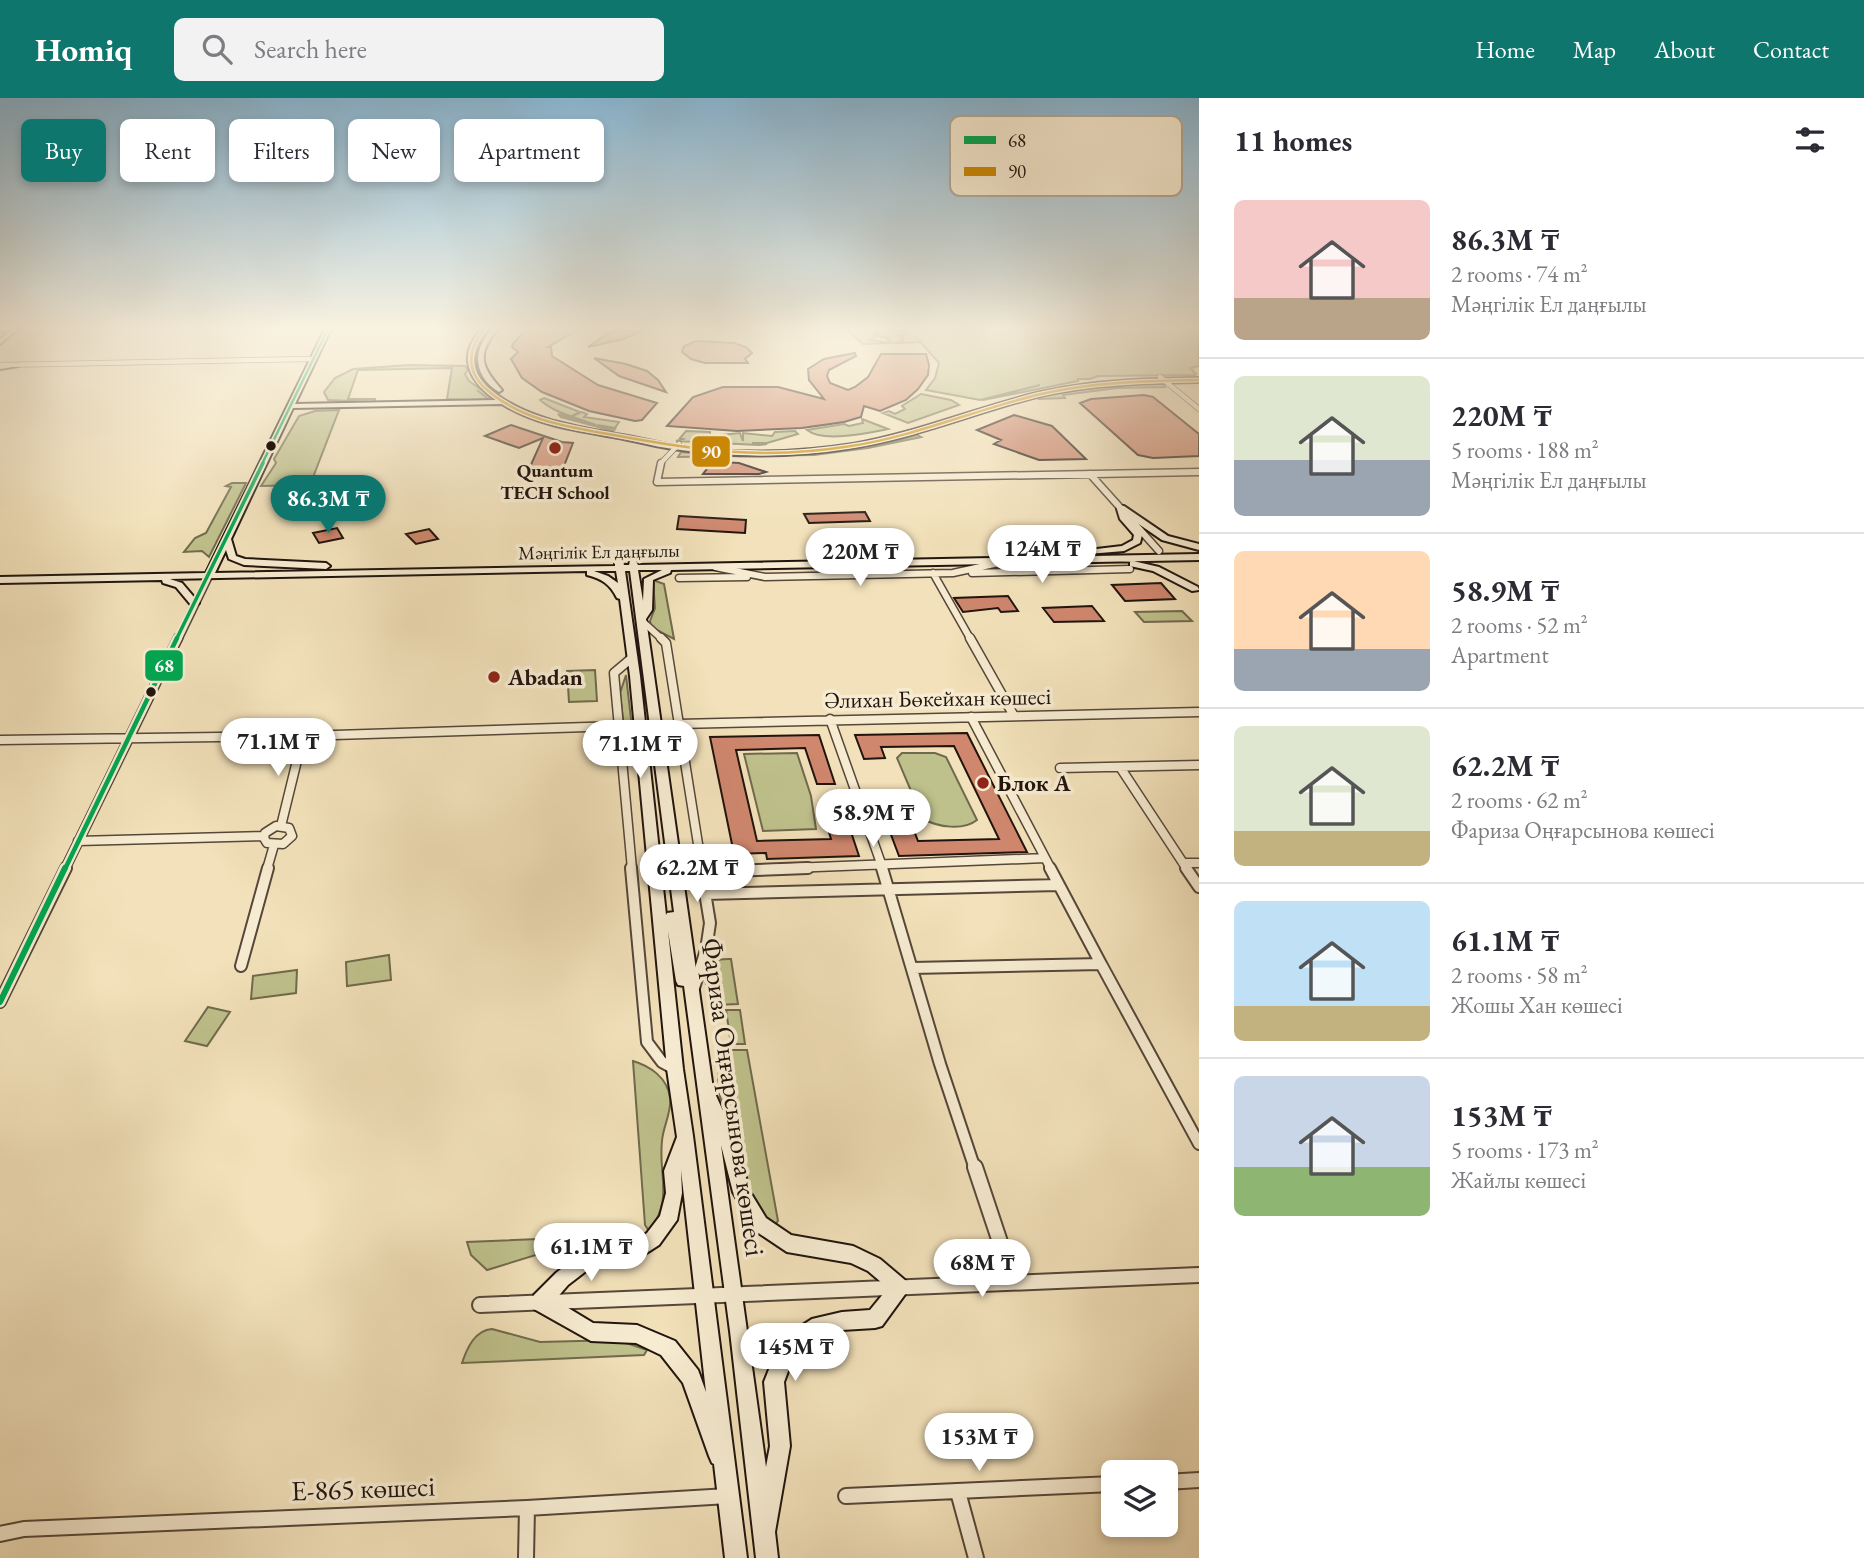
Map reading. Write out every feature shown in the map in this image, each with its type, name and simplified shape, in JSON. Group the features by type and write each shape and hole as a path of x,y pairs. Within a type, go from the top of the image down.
{"main road":[{"path":"641,619 647,610 649,579 668,571 710,567"},
{"name":"Мәңгілік Ел даңғылы","path":"0,572 211,572"},
{"path":"153,577 179,585 194,603"}],"street":[{"path":"292,406 296,397"},
{"path":"0,1002 296,397"},
{"path":"304,397 308,400 351,402 358,405"},
{"path":"499,397 553,423 591,433 678,446 757,452 839,448 918,433 1032,397"},
{"path":"510,397 549,415 606,434"},
{"path":"1184,397 1199,409"},
{"path":"292,406 514,400"},
{"path":"276,437 288,428 295,415 302,411 358,405"},
{"path":"678,446 659,465 657,482 1199,472"},
{"path":"1090,474 1197,592"},
{"path":"1121,508 1165,538 1199,548"},
{"path":"1091,552 1124,548 1137,541 1138,535 1124,519 1121,508"},
{"path":"227,537 232,557 244,562 330,566"},
{"name":"Мәңгілік Ел даңғылы","path":"211,572 541,570 626,565 710,567 1006,561 1163,555 1199,548"},
{"name":"Мәңгілік Ел даңғылы","path":"0,580 153,577 330,566 626,565 1091,552 1199,557"},
{"path":"1046,560 1148,567 1175,577 1197,592"},
{"path":"1002,572 991,567 1006,561"},
{"path":"953,573 1006,561"},
{"name":"Фариза Оңғарсынова көшесі","path":"626,565 625,600 638,700 675,1069 736,1558"},
{"name":"Фариза Оңғарсынова көшесі","path":"626,565 641,619 767,1558"},
{"path":"710,567 765,577"},
{"path":"679,578 1130,569"},
{"path":"541,570 585,572 603,576 617,586 625,600"},
{"path":"933,573 1014,716"},
{"path":"641,619 666,643 710,923 692,996"},
{"path":"633,657 614,673 647,1042 662,1062 675,1069"},
{"path":"638,700 649,722 659,799 663,800 665,797"},
{"name":"Әлихан Бөкейхан көшесі","path":"679,724 1199,712"},
{"path":"971,717 1199,1143"},
{"path":"830,719 881,864 940,1064 1013,1280"},
{"path":"0,740 303,736 619,726"},
{"path":"281,826 303,736"},
{"path":"1060,768 1199,765"},
{"path":"1120,766 1199,887"},
{"path":"281,826 290,828 292,835 287,841 274,845 267,843 264,836 268,830 281,826"},
{"path":"652,842 653,830 660,829 678,958 682,978 692,996"},
{"path":"78,841 264,836"},
{"path":"241,966 274,845"},
{"path":"702,872 1045,859"},
{"path":"1183,863 1199,863"},
{"path":"705,894 1059,884"},
{"path":"912,968 1101,964"},
{"path":"703,1081 729,1142 741,1192 760,1224 787,1243 853,1255 874,1265 900,1287"},
{"path":"541,1302 562,1279 586,1260 634,1252 653,1239 668,1220 674,1193 672,1171 685,1136"},
{"path":"480,1305 1013,1280 1199,1275"},
{"path":"764,1537 780,1446 774,1382 788,1346 812,1328 842,1321 875,1319 900,1287"},
{"path":"541,1302 590,1332 636,1334 668,1348 691,1377 726,1471"},
{"path":"1178,1481 1199,1480"},
{"path":"846,1496 1101,1486"},
{"path":"958,1492 976,1558"},
{"name":"Е-865 көшесі","path":"0,1534 24,1529 527,1508 729,1496"},
{"path":"526,1558 527,1508"}],"green space":[{"path":"327,397 375,399 374,402 328,400"},
{"path":"485,397 490,401 447,399"},
{"path":"916,397 937,397 959,405 908,423 883,413 889,411 895,414 905,409 902,406"},
{"path":"965,397 991,397 980,400"},
{"path":"1040,397 1065,398 1039,399"},
{"path":"544,398 580,412 572,416 582,412 587,414 584,417 619,422 615,428 597,425 615,429 613,431 561,417 558,414 596,425 553,409 540,400"},
{"path":"339,410 310,485 261,486 276,463 274,459 299,416 315,411"},
{"path":"862,419 888,429 834,436 814,434 807,430 844,424 849,426 863,423"},
{"path":"686,431 710,432 710,436 740,433 743,441 743,433 772,436 775,432 795,431 798,434 767,443 752,443 767,444 759,445 676,441 683,439 680,438"},
{"path":"917,435 921,437 868,448 814,455 678,457 681,452 693,451 814,452 882,444"},
{"path":"246,483 209,557 202,551 184,552 195,538 206,533 231,487 226,486"},
{"path":"653,580 664,584 674,639 651,627 650,621 655,608"},
{"path":"1182,611 1192,621 1144,622 1135,612"},
{"path":"595,670 597,701 569,702 567,671"},
{"path":"626,675 633,737 625,738 620,693"},
{"path":"797,753 811,796 816,829 763,831 744,754"},
{"path":"902,753 935,753 946,757 977,820 965,826 950,827 923,819 897,758"},
{"path":"389,955 391,980 347,986 346,962"},
{"path":"731,959 738,1004 715,1005 705,980 706,967 719,960"},
{"path":"297,970 296,993 251,999 253,976"},
{"path":"208,1007 230,1012 207,1046 185,1041"},
{"path":"726,1010 740,1010 745,1044 731,1044"},
{"path":"723,1050 747,1050 778,1221 772,1228 747,1189 739,1144 720,1097 718,1077"},
{"path":"633,1061 646,1066 662,1079 670,1098 661,1154 663,1198 657,1219 649,1231 645,1225"},
{"path":"636,1235 639,1239 612,1250 539,1254 487,1270 471,1255 467,1242"},
{"path":"492,1329 540,1342 618,1340 647,1350 644,1355 462,1363 476,1336"}],"building":[{"path":"555,397 638,397 657,403 642,420 635,421 589,411"},
{"path":"693,397 824,399 823,397 909,397 880,411 864,406 861,417 844,422 802,428 737,431 667,426"},
{"path":"1153,397 1199,434 1199,456 1153,458 1138,455 1080,403 1091,399"},
{"path":"1014,415 1052,426 1086,459 1039,460 994,444 1001,440 977,430"},
{"name":"Quantum TECH School","path":"511,425 562,442 573,443 562,471 529,469 543,438 519,448 485,436"},
{"path":"721,462 739,463 766,472 703,474 710,465"},
{"path":"865,512 870,521 809,523 804,514"},
{"path":"679,516 746,520 745,533 677,529"},
{"path":"337,528 343,538 319,543 313,533"},
{"path":"429,529 438,539 416,544 406,534"},
{"path":"1161,583 1175,599 1125,601 1112,585"},
{"path":"1008,596 1018,611 1001,612 998,608 963,612 954,598"},
{"path":"1092,606 1104,621 1054,622 1043,608"},
{"name":"Блок А","path":"967,733 1027,852 899,856 881,808 905,807 918,841 999,839 954,746 881,747 885,758 864,759 855,735"},
{"path":"819,735 835,784 817,784 805,748 736,750 757,841 831,839 822,809 843,808 859,856 767,859 766,853 734,854 710,737"}],"transit line":[{"name":"68","path":"0,1002 295,397"},
{"name":"90","path":"497,397 523,413 556,424 679,448 744,453 788,453 877,442 1029,397"}],"place":[{"name":"Quantum TECH School","path":"555,448"},
{"name":"Abadan","path":"494,677"},
{"name":"Блок А","path":"983,783"}]}
